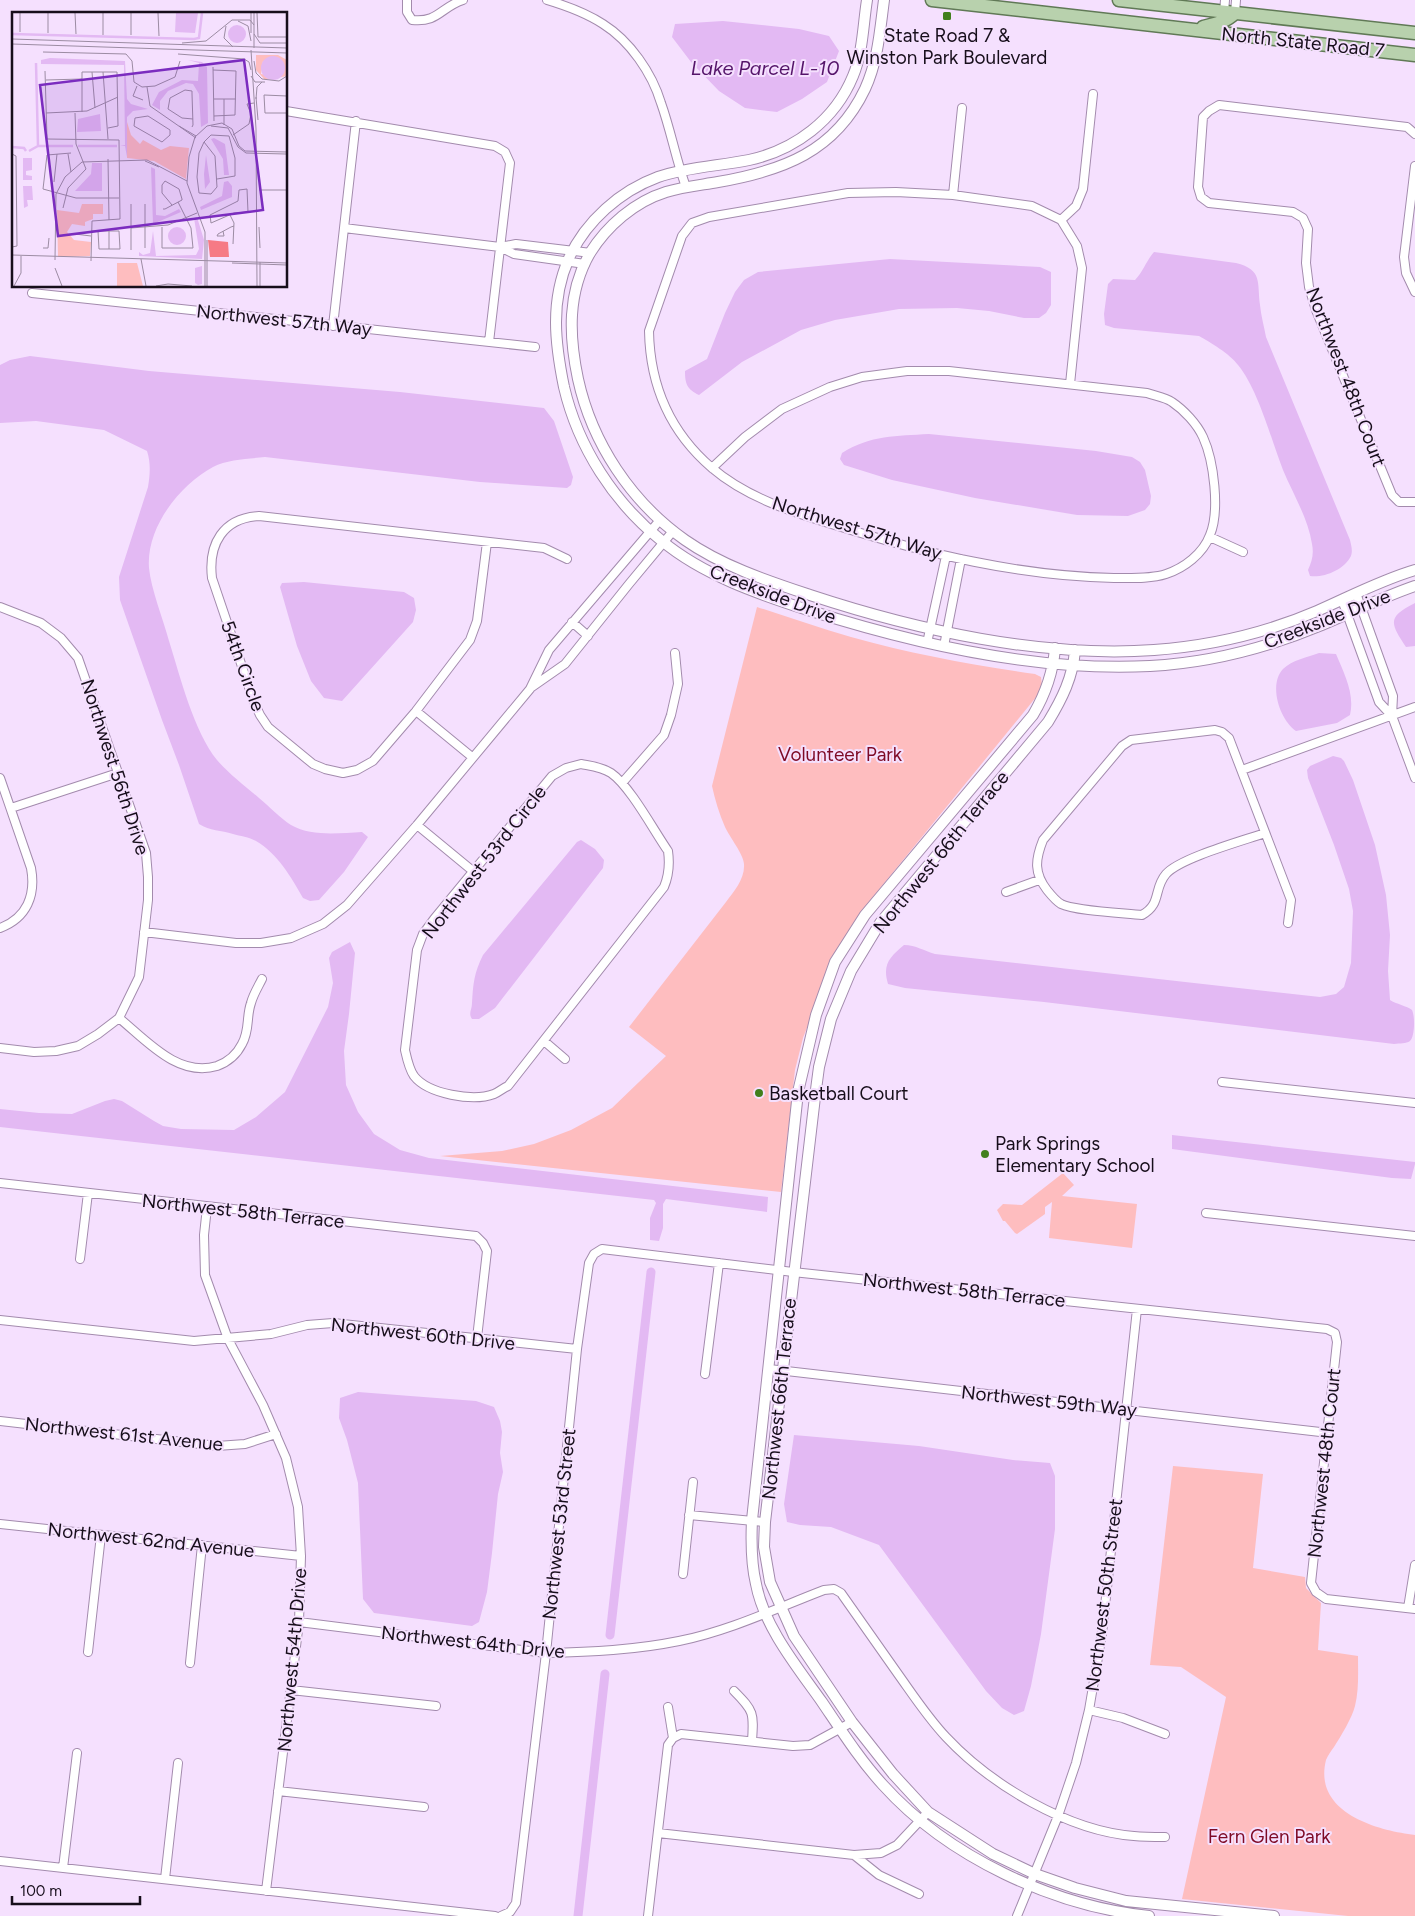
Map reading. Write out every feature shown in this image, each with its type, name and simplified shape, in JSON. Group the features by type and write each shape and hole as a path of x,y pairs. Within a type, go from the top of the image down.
{"main road":[{"name":"North State Road 7","path":"932,0 1415,55"},
{"name":"North State Road 7","path":"1119,0 1230,6 1271,17 1415,33"},
{"path":"1190,29 1217,24 1229,19 1230,6"},
{"path":"1229,34 1233,28 1244,22 1271,17"}],"street":[{"path":"408,0 407,12 412,20 424,22 456,2 463,0"},
{"path":"547,0 576,9 604,25 628,47 649,74 661,102 680,172 686,187"},
{"name":"Creekside Drive","path":"867,0 859,57 853,76 840,99 824,121 799,140 771,154 680,172 644,183 611,204 589,227 568,261 557,296 555,324 557,354 567,400 583,440 603,476 627,507 663,543 710,572 756,592 841,621 927,643 1054,663 1127,667 1156,666 1216,657 1271,642 1318,626 1415,586"},
{"name":"Creekside Drive","path":"884,0 874,65 866,87 850,114 831,136 814,150 786,166 762,173 665,192 637,206 610,227 585,264 575,292 571,311 571,325 574,358 587,411 609,458 622,478 660,520 702,551 771,581 832,602 931,628 1005,642 1102,652 1156,650 1222,640 1297,619 1415,570"},
{"path":"1061,220 1076,206 1082,189 1093,94"},
{"name":"Northwest 48th Court","path":"1415,134 1407,127 1219,105 1208,111 1203,117 1198,187 1201,197 1209,203 1293,212 1303,218 1308,228 1306,262 1309,287 1316,310 1392,495 1399,502 1415,502"},
{"path":"962,108 953,195 1032,206 1061,220 1076,246 1082,268 1070,384"},
{"path":"288,111 495,146 505,152 510,163 489,342"},
{"path":"334,326 356,122"},
{"path":"1415,166 1404,257 1406,273 1415,292"},
{"name":"Northwest 57th Way","path":"712,468 744,436 782,409 830,387 862,377 907,372 949,371 1148,393 1171,400 1190,417 1203,436 1209,455 1216,501 1210,537 1199,552 1184,567 1164,575 1129,578 1080,577 946,556 880,539 764,500 734,484 712,468 684,438 671,419 659,393 652,369 649,331 682,236 692,224 709,217 848,193 896,192 953,195"},
{"path":"344,228 500,247 516,244 591,253"},
{"path":"500,247 514,254 585,264"},
{"name":"Northwest 57th Way","path":"32,293 59,290 334,326 535,347"},
{"name":"54th Circle","path":"487,542 477,621 470,640 416,711 373,761 358,770 343,773 325,769 313,764 268,727 254,702 212,578 210,564 212,552 224,531 235,521 246,517 259,516 544,548 567,559"},
{"path":"530,689 549,650 660,520"},
{"path":"144,932 236,943 261,943 291,938 323,924 347,905 417,825 530,689 565,664 673,531"},
{"path":"1210,537 1243,552"},
{"path":"927,643 946,556"},
{"path":"944,646 961,559"},
{"path":"1356,593 1393,696 1392,716"},
{"path":"1342,600 1379,702 1392,716 1415,778"},
{"name":"Northwest 56th Drive","path":"0,607 41,623 61,638 78,658 146,853 148,877 139,977 129,1002 119,1018 78,1046 41,1052 0,1048"},
{"path":"572,622 588,636"},
{"name":"Northwest 66th Terrace","path":"1055,648 1050,680 1044,698 1033,715 865,915 836,962 816,1015 803,1067 793,1146 752,1520 752,1547 756,1586 780,1643 840,1729 883,1784 920,1820 987,1865 1030,1887 1125,1915 1149,1916"},
{"name":"Northwest 66th Terrace","path":"1075,650 1074,665 1060,703 1048,722 880,923 851,971 831,1019 818,1068 793,1272 765,1522 764,1547 770,1582 794,1636 852,1722 928,1812 993,1854 1035,1874 1075,1888 1126,1901 1227,1913 1274,1916"},
{"path":"622,783 664,735 678,684 675,653"},
{"path":"1242,770 1415,707"},
{"path":"416,711 472,757"},
{"path":"1265,833 1178,864 1165,875 1156,901 1150,910 1142,915 1073,908 1061,904 1039,880 1037,867 1038,852 1043,840 1122,746 1131,740 1215,730 1222,732 1229,738 1242,770 1291,900 1288,923"},
{"name":"Northwest 53rd Circle","path":"581,764 595,766 610,772 622,783 668,851 670,865 664,887 508,1086 494,1094 478,1096 434,1091 423,1085 413,1075 408,1064 406,1050 417,950 423,934 552,776 566,768 581,764"},
{"path":"11,808 118,773"},
{"path":"0,778 31,868 33,883 30,899 23,912 11,924 0,928"},
{"path":"417,825 474,872"},
{"path":"1006,892 1039,880"},
{"path":"119,1018 167,1057 180,1065 207,1069 220,1065 233,1057 242,1045 248,1030 250,1004 262,979"},
{"path":"544,1042 565,1060"},
{"path":"1222,1082 1415,1102"},
{"path":"793,1146 809,1148"},
{"name":"Northwest 58th Terrace","path":"0,1183 476,1236 483,1243 487,1251 477,1338"},
{"path":"80,1258 88,1193"},
{"name":"Northwest 54th Drive","path":"207,1207 204,1235 205,1275 228,1339 263,1405 286,1458 298,1507 302,1556 299,1622 266,1891"},
{"path":"1206,1213 1415,1236"},
{"name":"Northwest 58th Terrace","path":"594,1254 602,1249 793,1272 1327,1329 1335,1333"},
{"name":"Northwest 53rd Street","path":"501,1916 510,1912 516,1903 546,1653 578,1350 589,1262 594,1254"},
{"path":"705,1374 719,1263"},
{"name":"Northwest 50th Street","path":"1017,1916 1058,1816 1076,1763 1089,1710 1102,1634 1137,1309"},
{"name":"Northwest 60th Drive","path":"0,1320 194,1341 271,1334 307,1325 334,1323 578,1350"},
{"name":"Northwest 48th Court","path":"1335,1333 1338,1342 1311,1583 1316,1592 1326,1599 1412,1609"},
{"name":"Northwest 59th Way","path":"769,1370 1329,1433"},
{"name":"Northwest 61st Avenue","path":"0,1421 218,1446 245,1444 276,1434"},
{"path":"683,1574 693,1482"},
{"path":"689,1514 765,1522"},
{"name":"Northwest 62nd Avenue","path":"0,1524 302,1556"},
{"path":"88,1652 101,1535"},
{"path":"190,1663 202,1545"},
{"path":"1412,1609 1415,1565"},
{"name":"Northwest 64th Drive","path":"299,1622 546,1653 633,1649 681,1641 729,1626 824,1590 834,1588 841,1593 917,1700 946,1737 983,1771 1021,1797 1058,1816 1101,1830 1133,1836 1165,1837"},
{"path":"291,1690 436,1706"},
{"path":"734,1691 750,1708 754,1719 752,1741"},
{"path":"668,1707 672,1738"},
{"path":"1089,1710 1123,1718 1165,1734"},
{"path":"648,1916 668,1745 672,1738 681,1734 794,1746 810,1745 852,1722"},
{"path":"63,1868 78,1753"},
{"path":"165,1879 178,1763"},
{"path":"278,1791 424,1807"},
{"path":"658,1833 854,1855 882,1853 897,1845 928,1812"},
{"path":"854,1855 879,1875 919,1894"},
{"path":"0,1861 495,1916"},
{"path":"1125,1915 1126,1901"}],"green space":[{"name":"Volunteer Park","path":"757,607 839,634 896,649 965,663 1035,674 1041,677 1042,685 1037,696 859,914 836,952 803,1038 795,1070 781,1192 440,1156 502,1151 534,1144 571,1130 612,1108 666,1056 629,1027 732,894 743,875 743,860 725,827 712,786"},
{"path":"1063,1173 1074,1185 1062,1196 1137,1204 1132,1248 1049,1238 1052,1202 1045,1207 1045,1214 1017,1234 1003,1221 997,1210 1003,1204 1022,1205"},
{"name":"Fern Glen Park","path":"1173,1466 1263,1474 1253,1568 1305,1577 1306,1588 1321,1603 1318,1650 1358,1656 1358,1688 1355,1706 1346,1727 1326,1760 1324,1778 1329,1793 1338,1805 1366,1823 1415,1835 1415,1916 1348,1916 1182,1899 1226,1697 1181,1667 1150,1665"}],"water":[{"name":"Lake Parcel L-10","path":"723,21 799,29 829,36 839,51 827,82 802,99 777,112 745,108 719,91 691,62 672,37 675,24"},
{"path":"1154,252 1236,263 1251,269 1255,273 1266,337 1350,540 1351,556 1339,569 1321,576 1310,576 1308,570 1313,551 1307,525 1283,470 1252,387 1234,361 1220,349 1199,336 1114,328 1105,325 1104,314 1108,284 1113,279 1135,280"},
{"path":"890,259 1040,267 1051,272 1051,305 1046,313 1039,318 1024,318 989,311 957,308 899,309 835,320 801,330 742,362 699,395 688,386 685,371 707,359 725,313 735,292 744,280 758,272"},
{"path":"30,356 149,371 400,392 544,408 554,421 573,477 571,485 567,488 480,482 265,457 232,461 213,467 177,496 159,523 153,537 150,553 149,568 152,585 188,703 201,735 209,748 227,770 291,825 317,833 362,832 368,837 344,872 319,900 310,901 303,898 289,874 264,846 250,838 207,828 199,824 120,600 119,577 148,487 150,469 147,451 104,430 36,421 0,423 0,365 10,360"},
{"path":"929,434 1096,451 1132,457 1140,462 1145,470 1151,496 1150,504 1145,510 1128,516 1077,515 975,498 892,480 844,465 840,459 842,453 863,443 895,436"},
{"path":"304,582 404,592 414,598 416,610 413,622 342,701 324,698 311,681 297,646 280,587 282,583"},
{"path":"1415,603 1415,646 1406,647 1394,626 1394,621 1400,612"},
{"path":"1319,653 1336,654 1350,691 1350,715 1337,723 1296,731 1290,726 1281,711 1276,693 1276,684 1283,669 1291,663"},
{"path":"1333,756 1344,761 1353,780 1375,845 1386,895 1390,935 1388,971 1390,1000 1412,1010 1414,1031 1410,1041 1394,1044 1044,1002 905,988 888,984 886,971 891,957 904,945 908,945 935,954 1320,997 1336,994 1344,987 1351,963 1353,911 1349,889 1308,778 1307,770 1310,766"},
{"path":"581,840 595,849 604,860 603,868 495,1008 479,1019 472,1019 470,1013 474,979 483,955 577,842"},
{"path":"350,942 355,953 344,1051 346,1085 358,1112 374,1134 400,1150 429,1158 768,1197 767,1212 666,1199 663,1204 663,1228 659,1241 650,1240 650,1218 656,1203 654,1200 0,1127 0,1109 72,1114 114,1099 122,1101 163,1126 181,1129 234,1130 256,1117 285,1092 328,1007 333,983 329,958 332,952"},
{"path":"1172,1135 1415,1162 1415,1164 1411,1179 1392,1178 1172,1149"},
{"path":"358,1392 476,1401 494,1407 502,1432 500,1453 503,1472 498,1494 487,1592 479,1622 472,1626 374,1613 363,1599 358,1483 347,1440 339,1418 340,1398"},
{"path":"794,1435 919,1446 1013,1460 1050,1463 1055,1476 1055,1529 1041,1634 1024,1711 1014,1715 1002,1708 986,1691 879,1545 831,1527 800,1525 787,1522 784,1504"}],"waterway":[{"path":"610,1635 651,1272"},
{"path":"578,1916 605,1674"}],"place":[{"name":"State Road 7 & Winston Park Boulevard","path":"947,16"},
{"name":"Basketball Court","path":"759,1093"},
{"name":"Park Springs Elementary School","path":"985,1154"}]}
